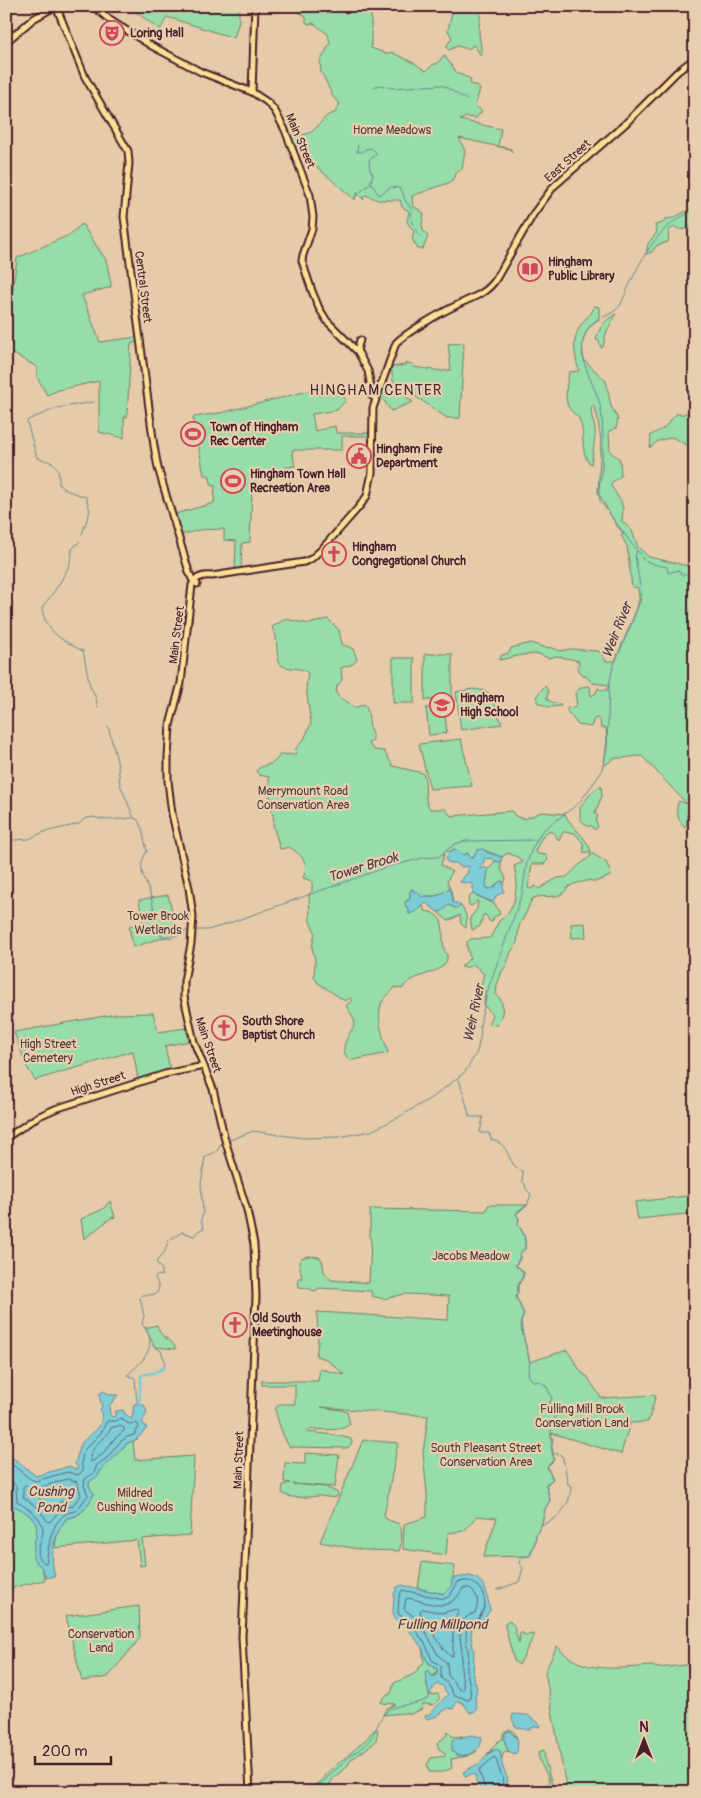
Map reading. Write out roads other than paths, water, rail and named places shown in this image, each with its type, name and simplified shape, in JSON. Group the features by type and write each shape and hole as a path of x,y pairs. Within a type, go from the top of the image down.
{"main road":[{"path":"6,42 33,19 56,6"},
{"name":"Central Street","path":"56,6 85,77 128,151 125,224 154,446 159,472 189,572 195,583"},
{"name":"Main Street","path":"93,6 110,20 184,64 208,76 252,92 271,106 278,116 310,195 314,217 302,261 316,302 327,322 356,350 366,369 371,388 376,397 373,410 372,469 369,491 361,505 321,550 304,562 202,576 195,583 181,683 170,725 168,773 172,814 189,888 193,916 191,944 184,981 184,997 190,1028 214,1095 224,1140 247,1210 255,1258 255,1308 242,1630 250,1792"},
{"path":"252,92 255,6"},
{"name":"East Street","path":"376,397 394,346 403,337 451,308 478,296 494,282 534,213 554,186 619,129 677,72 695,58"},
{"path":"356,350 360,340"},
{"name":"High Street","path":"6,1138 31,1121 55,1109 158,1076 204,1066"}],"water":[{"path":"456,849 463,855 468,853 470,858 473,858 477,850 483,849 486,852 502,857 501,862 491,858 484,859 480,867 480,869 484,867 488,869 486,886 488,889 494,888 500,881 504,883 504,892 497,895 493,902 473,894 473,884 460,882 467,873 469,866 461,867 456,863 446,861 448,855"},
{"path":"412,888 414,892 417,891 422,897 436,896 451,890 453,903 458,903 461,906 456,908 449,905 438,912 426,903 415,912 409,914 409,908 405,906 405,902 410,899"},
{"name":"Cushing Pond","path":"104,1391 111,1395 118,1395 109,1406 112,1417 115,1416 116,1411 123,1410 132,1419 134,1404 143,1404 146,1415 142,1422 147,1428 136,1440 129,1442 123,1447 101,1469 98,1476 89,1482 89,1486 94,1494 84,1510 67,1518 59,1531 53,1553 55,1576 46,1578 42,1568 33,1558 36,1533 35,1522 25,1512 11,1506 12,1490 11,1487 6,1485 6,1456 16,1460 36,1476 70,1466 77,1470 78,1468 75,1464 79,1448 101,1423 100,1409 102,1407 99,1394"},
{"name":"Fulling Millpond","path":"469,1576 483,1584 490,1610 479,1628 474,1625 472,1627 473,1677 477,1688 475,1699 476,1711 470,1713 464,1704 459,1701 453,1709 448,1708 437,1716 426,1719 425,1716 432,1712 448,1694 443,1686 437,1684 429,1695 425,1672 429,1670 434,1677 437,1674 437,1669 427,1661 422,1648 405,1624 396,1620 393,1610 394,1593 396,1588 402,1585 444,1594 450,1588 453,1578"},
{"path":"513,1714 527,1715 539,1723 540,1727 535,1726 528,1730 516,1727 512,1719"},
{"path":"510,1731 518,1740 517,1752 515,1754 508,1751 504,1739 506,1732"},
{"path":"471,1735 482,1737 480,1746 470,1754 456,1755 452,1750 452,1740"},
{"path":"496,1749 500,1751 507,1778 506,1789 483,1792 476,1782 476,1775 465,1776 463,1772 480,1763"}],"waterway":[{"path":"461,6 462,11"},
{"path":"374,87 379,85 392,88 440,85 467,100"},
{"path":"354,197 370,184 373,174 370,170 369,160 376,155 376,152 371,148 357,152 358,145"},
{"path":"371,183 379,195 391,187 399,188 402,191 405,200 412,210 411,218 419,236"},
{"name":"Weir River","path":"230,1140 253,1131 302,1138 339,1137 371,1131 436,1095 465,1072 477,1052 482,1015 489,986 522,894 527,862 533,847 542,831 579,803 601,773 607,748 609,685 613,667 635,615 641,592 635,556 637,551 599,497 603,452 602,420 598,397 583,355 584,338 590,326 620,306 641,262 654,241 671,224 695,210"},
{"name":"Tower Brook","path":"82,534 90,511 86,497 68,491 59,485 56,466 49,461 37,458 27,422 57,408 94,402"},
{"name":"Tower Brook","path":"80,541 72,549 69,565 62,580 42,608 51,630 83,651 90,686 98,707"},
{"path":"637,551 641,554 643,560 667,567 668,573 678,570 682,575 689,574 695,583"},
{"name":"Tower Brook","path":"108,726 118,765 120,784 134,818 138,820 142,829 147,851 142,862 142,871 155,915"},
{"path":"6,839 29,839 44,832 79,824 84,819 92,817 107,820 133,818"},
{"name":"Tower Brook","path":"197,930 208,930 224,925 384,868 423,858 438,857 455,844 466,841 537,840"},
{"name":"Tower Brook","path":"157,922 160,935 171,938 188,930"},
{"path":"459,1079 470,1117 483,1117 480,1133 489,1133 491,1140 503,1146 513,1164 523,1172 522,1181 531,1194 527,1206 516,1214 519,1219 518,1225 524,1236 525,1245 525,1249 520,1253 516,1264 516,1267 520,1268 523,1274 516,1297 524,1314 521,1322 530,1362 528,1373 534,1382 540,1381 547,1387 552,1398 548,1407 556,1414 551,1431 554,1460 547,1467 553,1479 546,1484 550,1500 545,1509 530,1556 521,1557 519,1563 523,1568 519,1582 497,1590"},
{"path":"137,1403 135,1378 127,1375 144,1358 150,1345 150,1338 142,1324 144,1316 140,1297 157,1293 159,1288 155,1277 158,1275 162,1276 162,1270 156,1262 165,1251 168,1241 182,1232 194,1236 204,1228 201,1220 203,1213 201,1184 205,1157 217,1151 221,1144"},
{"path":"152,1345 161,1351 165,1361 164,1368"},
{"path":"139,1407 141,1375 153,1373 164,1368"},
{"path":"541,1525 558,1515 569,1499 571,1486 568,1484 563,1458 561,1455 553,1453"},
{"path":"310,1792 366,1744 386,1712 396,1707 424,1701 429,1698 430,1694"}],"place":[{"name":"Loring Hall","path":"112,33"},
{"name":"Hingham Public Library","path":"530,269"},
{"name":"Town of Hingham Rec Center","path":"193,434"},
{"name":"Hingham Fire Department","path":"359,456"},
{"name":"Hingham Town Hall Recreation Area","path":"233,481"},
{"name":"Hingham Congregational Church","path":"334,554"},
{"name":"Hingham High School","path":"442,705"},
{"name":"South Shore Baptist Church","path":"224,1028"},
{"name":"Old South Meetinghouse","path":"235,1325"}],"district":[{"name":"HINGHAM CENTER","path":"376,390"}],"park label":[{"name":"Home Meadows","path":"392,130"},
{"name":"Merrymount Road Conservation Area","path":"303,798"},
{"name":"Tower Brook Wetlands","path":"158,923"},
{"name":"High Street Cemetery","path":"48,1051"},
{"name":"Jacobs Meadow","path":"471,1256"},
{"name":"Fulling Mill Brook Conservation Land","path":"582,1416"},
{"name":"South Pleasant Street Conservation Area","path":"486,1455"},
{"name":"Mildred Cushing Woods","path":"135,1500"},
{"name":"Conservation Land","path":"101,1641"}]}
